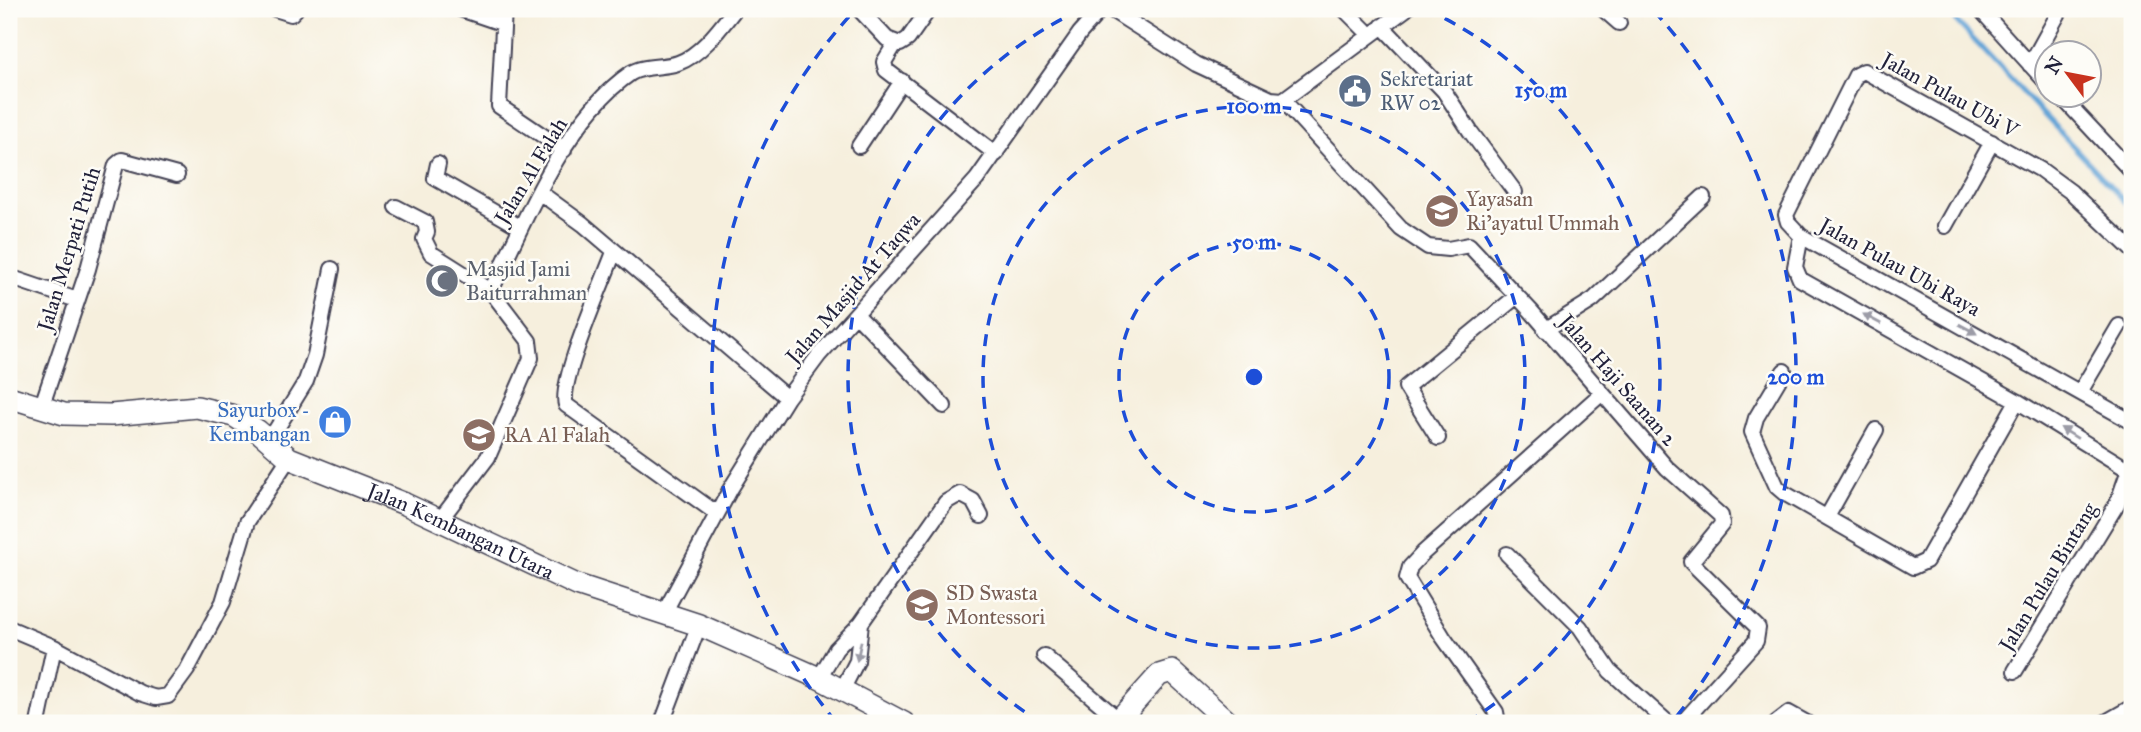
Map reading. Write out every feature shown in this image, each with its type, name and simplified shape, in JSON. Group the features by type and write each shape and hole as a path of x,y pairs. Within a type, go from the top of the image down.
{"street":[{"path":"275,9 291,14 296,9"},
{"path":"460,9 502,16 499,106 564,150"},
{"name":"Jalan Al Falah","path":"491,291 539,192 564,150 610,90 634,71 679,63 692,55 735,9"},
{"path":"859,9 895,44"},
{"path":"929,9 908,39 895,44 884,62 886,70 996,154"},
{"name":"Jalan Masjid At Taqwa","path":"664,613 716,513 787,398 819,355 996,154 1080,33 1101,9"},
{"path":"1110,9 1196,64 1271,99 1283,100 1292,97 1406,9"},
{"path":"1344,9 1376,30 1444,91 1515,192"},
{"path":"1603,9 1619,23"},
{"path":"1980,9 2030,65 2062,9"},
{"name":"Jalan Pulau Ubi V","path":"1801,236 1788,222 1788,206 1860,72 1870,72 1992,142 2071,192 2132,250"},
{"path":"859,146 902,81"},
{"name":"Jalan Haji Saanan 2","path":"1283,100 1401,229 1428,247 1448,249 1469,245 1667,468 1721,516 1721,524 1691,562 1758,628 1756,641 1682,723"},
{"path":"2073,108 2131,165"},
{"path":"1945,226 1992,142"},
{"name":"Jalan Merpati Putih","path":"41,408 77,300 117,162 122,160 177,176"},
{"path":"438,164 435,178 520,228"},
{"path":"539,192 583,224 787,398"},
{"path":"1545,330 1593,300 1703,197"},
{"path":"396,207 425,222 428,232 424,239 431,253 491,291 529,341 531,358 488,457 440,520"},
{"name":"Jalan Pulau Ubi Raya","path":"2130,468 1800,279 1795,267 1801,236 2132,422"},
{"path":"614,252 576,354 564,394 566,405 716,513"},
{"path":"269,441 306,381 315,355 332,269"},
{"path":"9,277 77,300"},
{"path":"1438,438 1406,387 1517,296"},
{"path":"856,314 944,406"},
{"path":"2080,392 2119,326"},
{"path":"1784,371 1756,418 1752,432 1777,487 1907,565 1923,565 2017,401"},
{"path":"1499,723 1496,712 1443,637 1408,578 1408,572 1423,552 1601,394"},
{"name":"Jalan Kembangan Utara","path":"9,397 41,408 87,415 197,407 241,419 289,458 440,520 577,585 699,625 819,678 904,723"},
{"path":"1827,517 1876,430"},
{"path":"9,628 54,647 140,693 156,698 167,696 187,670 223,602 247,522 289,458"},
{"name":"Jalan Pulau Bintang","path":"2015,671 2117,504 2130,468"},
{"name":"Jalan Pulau Bintang","path":"2117,504 2132,493"},
{"path":"819,678 835,649 861,623 946,502 960,494 973,501 981,516"},
{"path":"1507,554 1580,627 1610,671 1668,723"},
{"path":"842,690 857,661 861,623"},
{"path":"662,723 699,625"},
{"path":"38,723 54,647"},
{"path":"1044,656 1118,722 1159,675 1172,671 1229,723"},
{"path":"2104,723 2132,707"},
{"path":"1776,723 1787,713 1807,723"}],"waterway":[{"path":"1945,9 2132,209"}],"place":[{"name":"Sekretariat RW 02","path":"1355,91"},
{"name":"Yayasan Ri'ayatul Ummah","path":"1442,211"},
{"name":"Masjid Jami Baiturrahman","path":"442,281"},
{"name":"Sayurbox - Kembangan","path":"335,422"},
{"name":"RA Al Falah","path":"479,435"},
{"name":"SD Swasta Montessori","path":"922,605"}]}
